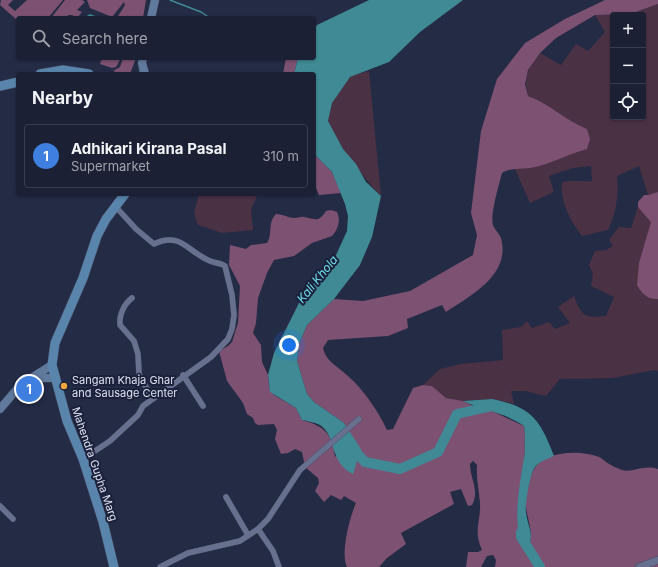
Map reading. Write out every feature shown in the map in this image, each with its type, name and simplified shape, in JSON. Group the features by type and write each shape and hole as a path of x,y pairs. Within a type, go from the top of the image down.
{"main road":[{"path":"152,16 156,0"},
{"path":"143,60 144,72"},
{"path":"52,72 63,70 76,72"},
{"path":"0,86 16,82"},
{"name":"Mahendra Gupha Marg","path":"114,567 104,522 83,459 67,421 52,365 55,343 83,278 97,236 124,196"},
{"path":"0,409 18,388 52,365"},
{"path":"31,378 56,378"}],"street":[{"path":"83,459 110,441 138,415 143,406 152,398 211,357 228,339 234,322 232,295 225,266 210,261 173,240 164,239 154,244 136,229 116,207"},
{"path":"132,298 128,301 120,315 120,325 134,341 138,354 139,374 152,398"},
{"path":"183,375 203,406"},
{"path":"160,567 188,553 240,541 258,529 268,518 300,470 359,419"},
{"path":"226,497 248,535"},
{"path":"0,506 13,518"},
{"path":"258,529 274,550 279,567"},
{"path":"639,567 658,560"}],"shaded area":[{"path":"1,0 13,0 8,5 15,11 27,0 63,0 50,16 16,16 16,19 0,5"},
{"path":"65,0 82,0 85,2 77,10 82,12 79,16 53,16"},
{"path":"87,0 146,0 143,16 118,16 125,5 124,2 113,16 90,8"},
{"path":"369,0 463,0 420,32 389,62 350,77 332,103 328,121 343,149 356,164 366,182 381,196 372,237 360,265 334,299 307,325 299,344 297,361 307,394 314,402 344,423 361,449 353,474 345,469 339,462 328,434 324,428 318,424 302,420 296,408 270,392 268,375 274,353 303,295 332,264 347,231 348,216 345,204 332,172 316,156 316,72 294,72 298,60 316,60 317,25"},
{"path":"605,0 658,0 658,4 636,12 610,12 610,15 595,15 556,38 540,53 528,70 525,84 528,96 536,99 587,129 590,139 587,149 537,167 512,169 502,173 495,199 492,220 494,227 501,238 503,251 500,263 495,273 487,282 477,291 446,312 442,305 407,319 408,328 388,336 328,340 323,348 330,361 354,382 376,409 387,430 393,429 413,388 423,385 432,386 446,398 463,401 482,410 492,411 524,426 525,452 518,516 520,540 530,543 531,530 526,506 527,492 534,469 547,458 564,453 583,453 600,457 609,464 626,471 648,467 658,469 658,567 495,567 496,560 493,555 487,556 481,567 466,567 468,552 478,552 482,550 478,537 480,503 477,465 473,461 470,464 475,489 472,505 468,506 461,489 450,492 454,504 401,533 406,544 387,558 379,567 347,567 345,561 345,544 351,517 356,503 344,496 341,500 331,495 324,502 315,491 319,483 318,478 305,467 302,452 295,449 288,453 281,454 275,439 277,430 274,424 258,425 255,423 253,418 247,414 243,403 227,381 219,351 232,342 238,323 240,286 229,265 230,245 246,249 251,245 267,243 270,236 272,221 276,214 292,218 303,217 319,219 326,211 331,210 337,212 339,219 338,225 332,236 312,243 294,256 274,260 267,273 258,298 256,323 253,333 261,345 262,362 268,375 269,386 274,395 296,408 302,420 316,425 326,432 332,442 335,457 352,436 344,423 314,402 307,394 297,361 299,344 307,325 334,299 363,301 410,291 473,255 477,235 471,213 481,131 497,79 525,43 565,19"},
{"path":"658,4 658,192 648,195 639,166 617,176 618,190 616,204 608,230 582,236 564,204 562,182 592,181 591,166 573,168 549,176 554,192 530,203 515,169 551,162 571,153 586,149 587,129 536,99 528,96 526,78 532,64 540,53 561,65 576,44 588,51 605,32 595,15 610,15 610,120 646,120 646,12 636,12"},
{"path":"101,60 120,60 116,67 112,68 100,64"},
{"path":"122,60 135,60 131,72 113,71 120,67"},
{"path":"286,60 298,60 294,72 283,72"},
{"path":"369,71 381,196 343,149 328,121 329,111 338,92 349,78"},
{"path":"316,156 332,172 341,193 319,195 316,188"},
{"path":"658,192 658,299 654,299 645,295 637,285 639,263 651,222 638,207 638,202 644,195"},
{"path":"198,196 257,196 251,209 253,230 222,233 198,225 194,213"},
{"path":"638,207 658,211 658,371 654,370 613,378 560,379 546,396 525,391 511,391 514,404 492,399 463,401 446,398 432,386 423,385 440,369 461,364 503,360 502,330 521,327 527,321 532,328 549,322 555,329 570,323 558,307 574,296 579,308 585,315 593,317 606,316 614,297 591,286 593,274 589,265 595,251 606,250 613,246 609,240 619,227 631,228"},
{"path":"492,399 516,406 532,417 539,424 554,456 537,465 531,475 526,508 531,539 530,543 523,546 519,536 517,513 519,487 525,452 524,426 510,418 463,401"}],"waterway":[{"path":"170,0 201,12 207,16"},
{"path":"88,16 93,16"},
{"path":"139,64 140,72"},
{"name":"Kali Khola","path":"350,446 365,462 400,469 438,452 457,414 492,406"},
{"name":"Kali Khola","path":"521,532 521,537 540,567"}],"place":[{"name":"Sangam Khaja Ghar and Sausage Center","path":"64,386"},
{"name":"Adhikari Kirana Pasal","path":"29,389"}]}
